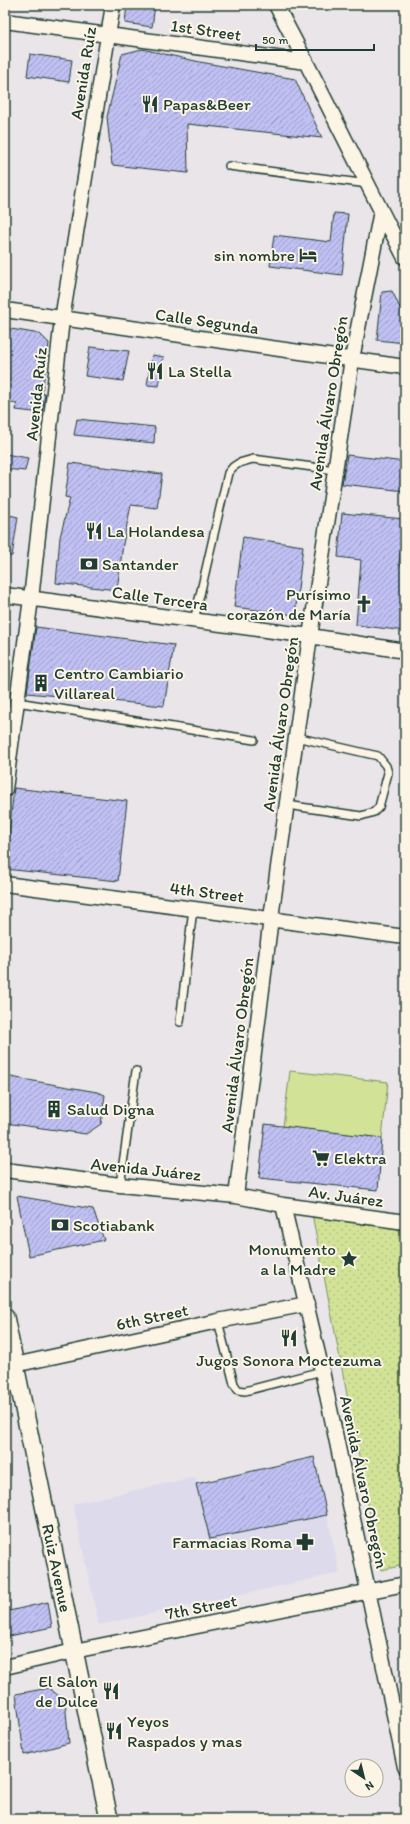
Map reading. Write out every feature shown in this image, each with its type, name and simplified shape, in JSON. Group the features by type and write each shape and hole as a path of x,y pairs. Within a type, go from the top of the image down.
{"street":[{"name":"Avenida Ruíz","path":"5,789 32,599 62,319 113,5"},
{"path":"276,5 405,258"},
{"name":"1st Street","path":"5,21 306,62"},
{"name":"Avenida Álvaro Obregón","path":"236,1196 271,918 310,636 352,359 382,211"},
{"name":"Calle Segunda","path":"5,310 405,367"},
{"name":"Calle Tercera","path":"5,595 310,636 405,651"},
{"name":"4th Street","path":"5,884 271,918 405,937"},
{"name":"Avenida Juárez","path":"5,1170 120,1185 236,1196 283,1205"},
{"name":"Avenida Álvaro Obregón","path":"283,1205 322,1371 405,1767"},
{"name":"Av. Juárez","path":"283,1205 405,1222"},
{"name":"6th Street","path":"10,1366 218,1321 307,1304"},
{"name":"Ruiz Avenue","path":"5,1317 10,1366 74,1651 109,1819"},
{"name":"7th Street","path":"5,1667 74,1651 405,1584"}],"lane":[{"path":"230,166 368,184"},
{"path":"194,621 228,473 233,467 239,463 253,459 335,470"},
{"path":"17,702 254,740"},
{"path":"287,805 354,816 368,815 379,807 388,773 386,766 378,756 296,737"},
{"path":"180,1022 194,908"},
{"path":"120,1185 136,1071"},
{"path":"218,1321 234,1384 238,1390 245,1391 322,1371"}],"shaded area":[{"path":"195,1477 210,1539 327,1515 340,1573 99,1625 73,1504"}],"green space":[{"path":"290,1071 388,1082 382,1138 283,1127"},
{"path":"312,1214 405,1230 405,1565 381,1570"}],"building":[{"path":"127,5 155,5 152,27 125,23"},
{"path":"142,49 200,62 295,79 322,138 187,124 188,173 112,165 107,117 122,54"},
{"path":"30,54 72,60 69,82 27,76"},
{"name":"sin nombre","path":"334,213 348,214 342,275 270,266 274,235 331,242"},
{"path":"392,291 405,318 405,343 377,340 382,292"},
{"path":"5,328 40,334 49,343 42,393 45,394 42,413 16,410 17,404 5,402"},
{"path":"90,347 129,351 123,381 85,376"},
{"name":"La Stella","path":"152,355 164,357 159,386 147,385"},
{"path":"77,419 155,427 154,443 74,435"},
{"path":"5,454 28,458 25,471 5,469"},
{"path":"347,455 405,462 405,491 342,484"},
{"path":"70,463 162,474 157,508 131,505 123,544 117,590 56,583 60,537 70,498 65,497"},
{"path":"342,513 404,519 399,565 405,566 405,631 356,625 361,560 338,557"},
{"path":"5,514 18,517 12,556 5,556"},
{"path":"243,537 303,546 295,615 234,607"},
{"path":"36,627 174,645 164,706 27,693"},
{"path":"14,788 127,801 118,881 5,869"},
{"name":"Salud Digna","path":"5,1076 97,1092 105,1095 101,1124 86,1134 5,1123"},
{"name":"Elektra","path":"265,1124 382,1138 378,1190 259,1178"},
{"name":"Scotiabank","path":"17,1196 93,1209 104,1240 29,1256"},
{"path":"314,1457 327,1515 210,1539 196,1484"},
{"path":"48,1602 52,1627 5,1637 5,1612"},
{"path":"49,1688 65,1701 69,1743 24,1755 16,1694"}],"place":[{"name":"Papas&Beer","path":"150,104"},
{"name":"sin nombre","path":"308,255"},
{"name":"La Stella","path":"155,371"},
{"name":"La Holandesa","path":"94,531"},
{"name":"Santander","path":"89,564"},
{"name":"Purísimo corazón de María","path":"364,604"},
{"name":"Centro Cambiario Villareal","path":"41,683"},
{"name":"Salud Digna","path":"54,1109"},
{"name":"Elektra","path":"321,1158"},
{"name":"Scotiabank","path":"60,1225"},
{"name":"Monumento a la Madre","path":"349,1259"},
{"name":"Jugos Sonora Moctezuma","path":"289,1338"},
{"name":"Farmacias Roma","path":"305,1542"},
{"name":"El Salon de Dulce","path":"111,1691"},
{"name":"Yeyos Raspados y mas","path":"114,1731"}]}
